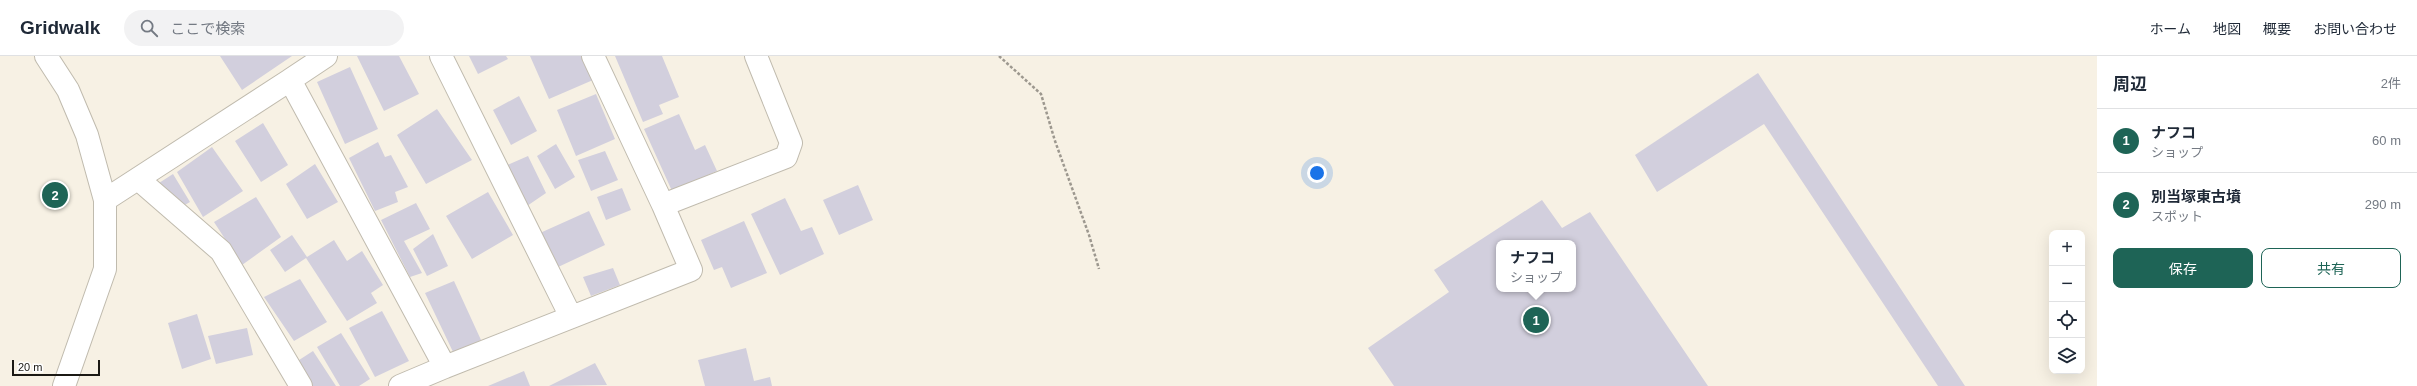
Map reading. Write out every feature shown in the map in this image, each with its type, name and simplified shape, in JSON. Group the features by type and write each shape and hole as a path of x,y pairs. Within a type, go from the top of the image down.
{"street":[{"path":"46,56 68,90 87,135 105,200 105,269 64,386"},
{"path":"105,200 326,56"},
{"path":"441,56 571,317"},
{"path":"400,386 691,270 663,205 593,56"},
{"path":"663,205 786,157 791,143 756,56"},
{"path":"290,80 445,367"},
{"path":"138,179 221,251 301,386"}],"path":[{"path":"1000,56 1041,94 1055,141 1089,235 1099,269"}],"building":[{"path":"220,56 292,56 242,90"},
{"path":"357,56 399,56 419,94 384,111"},
{"path":"469,56 506,56 508,59 478,74"},
{"path":"530,56 583,56 593,80 549,99"},
{"path":"615,56 662,56 679,97 659,105 663,114 643,122"},
{"path":"350,67 378,129 345,144 317,82"},
{"path":"1758,73 1965,386 1938,386 1764,124 1657,192 1635,155"},
{"path":"596,94 615,139 576,156 557,110"},
{"path":"519,96 537,131 511,145 493,110"},
{"path":"437,109 472,160 426,184 397,135"},
{"path":"679,114 695,150 705,145 717,171 672,191 644,129"},
{"path":"263,123 288,165 261,182 235,141"},
{"path":"378,142 385,157 391,155 408,187 395,192 398,202 375,211 349,158"},
{"path":"556,144 575,177 555,189 537,156"},
{"path":"212,147 243,191 203,217 177,172"},
{"path":"605,151 618,180 591,191 578,160"},
{"path":"528,156 546,193 527,206 505,166"},
{"path":"315,164 338,202 307,219 286,184"},
{"path":"173,174 190,202 176,210 159,183"},
{"path":"858,185 873,220 839,235 823,200"},
{"path":"622,188 631,210 606,220 597,197"},
{"path":"488,192 513,235 472,259 446,216"},
{"path":"256,197 281,237 242,265 214,222"},
{"path":"785,198 801,231 812,227 824,254 780,275 751,214"},
{"path":"1542,200 1562,228 1590,212 1708,386 1394,386 1368,348 1449,292 1434,270"},
{"path":"416,203 430,229 404,241 422,273 410,277 381,220"},
{"path":"589,211 605,245 556,268 540,233"},
{"path":"744,221 767,273 731,288 722,267 714,270 701,240"},
{"path":"433,234 448,266 427,276 413,249"},
{"path":"292,235 307,257 334,240 347,261 362,251 383,285 371,293 377,303 347,321 306,258 285,272 270,250"},
{"path":"613,268 620,285 591,296 583,277"},
{"path":"300,279 327,322 294,341 264,297"},
{"path":"454,281 481,340 454,354 425,293"},
{"path":"382,311 409,361 375,377 349,328"},
{"path":"197,314 211,359 182,369 168,323"},
{"path":"247,328 253,355 216,364 208,336"},
{"path":"341,333 370,379 359,386 340,386 317,347"},
{"path":"746,348 754,381 770,377 772,386 705,386 698,360"},
{"path":"313,351 336,386 311,386 296,362"},
{"path":"595,363 607,385 549,386"},
{"path":"524,371 530,386 488,386"}],"place":[{"name":"別当塚東古墳","path":"55,195"},
{"name":"ナフコ","path":"1536,320"}]}
